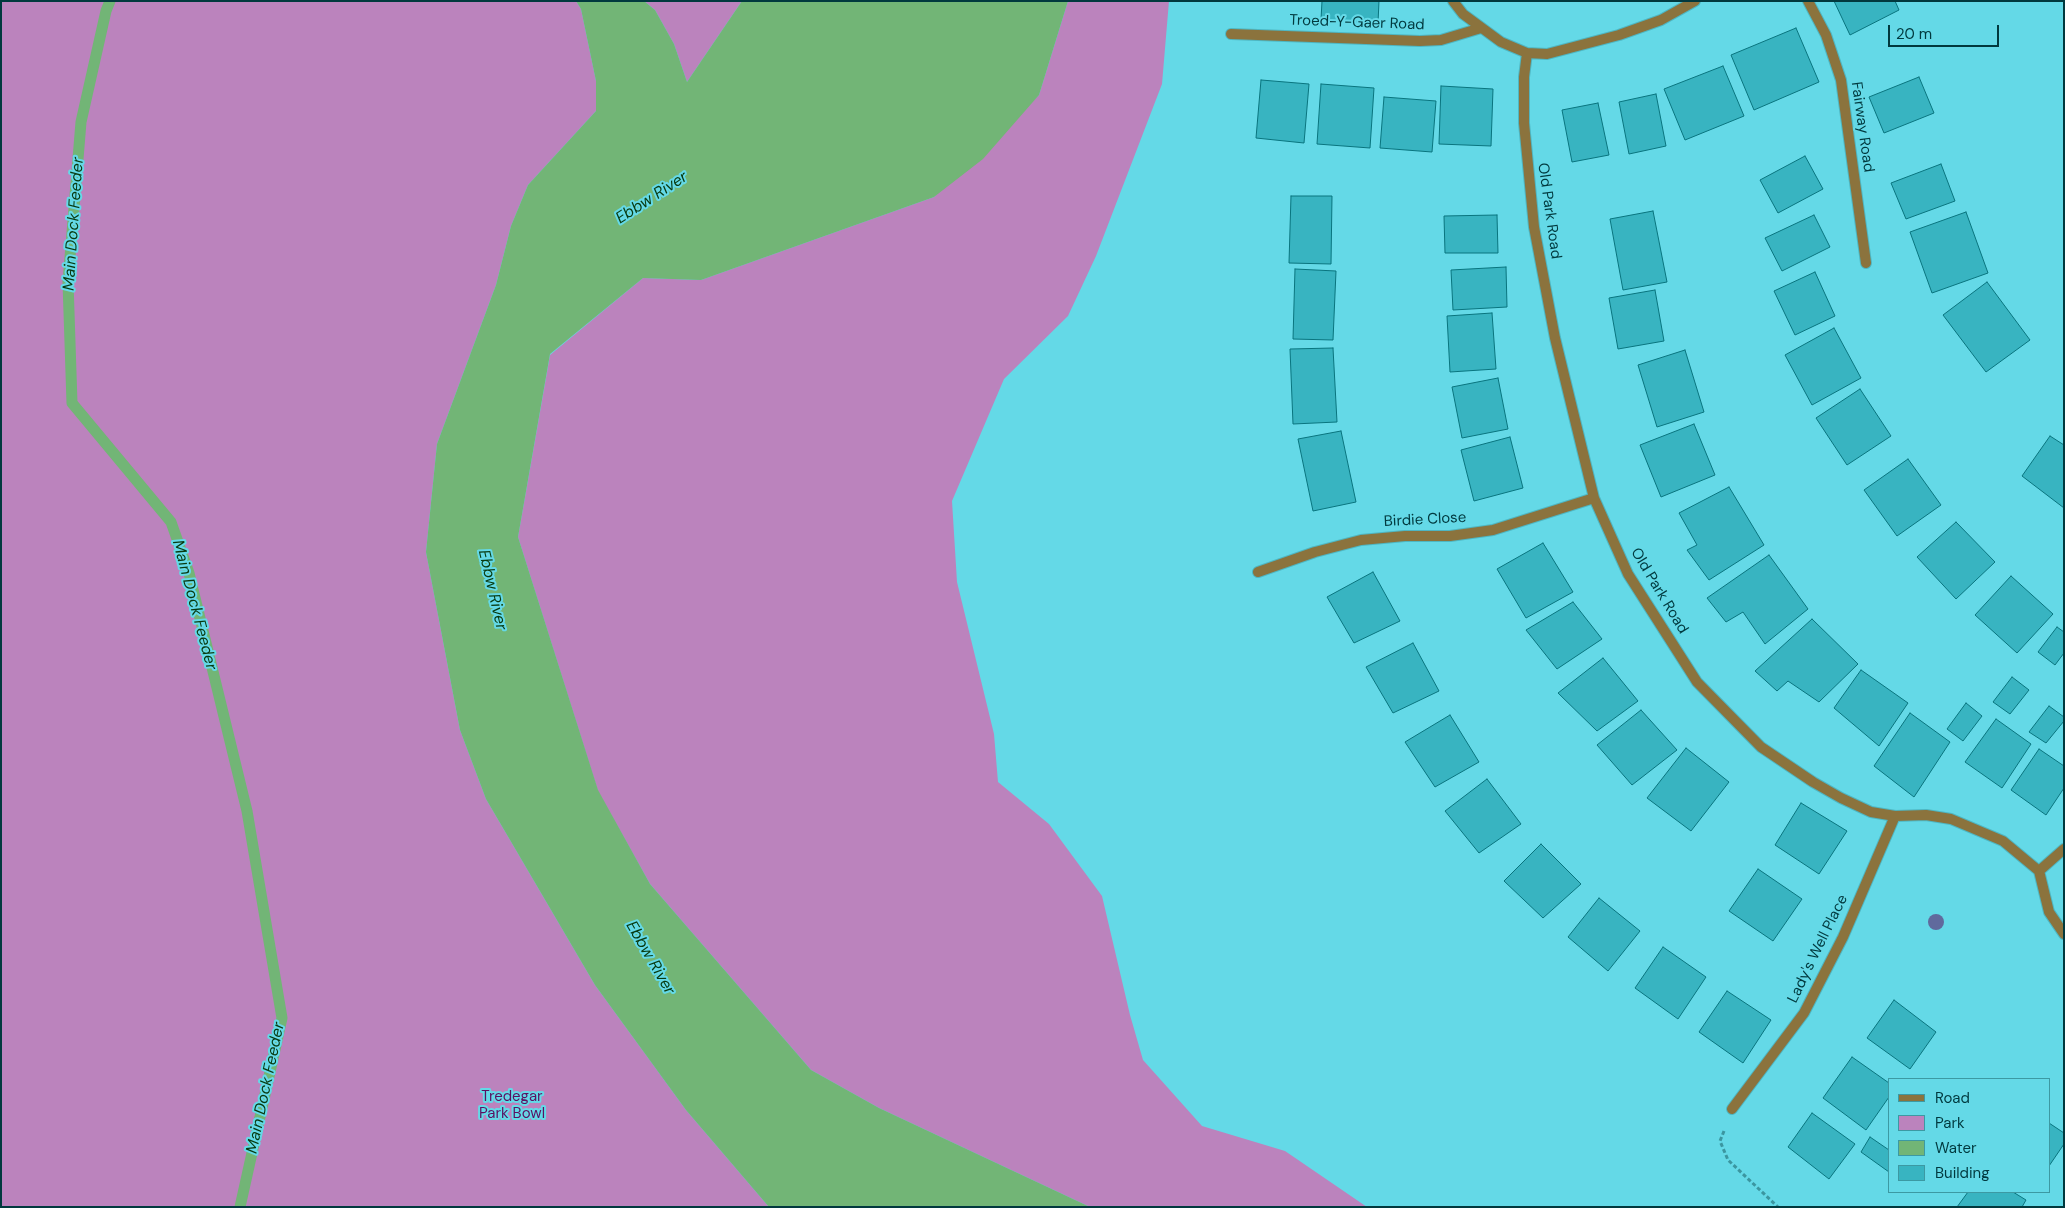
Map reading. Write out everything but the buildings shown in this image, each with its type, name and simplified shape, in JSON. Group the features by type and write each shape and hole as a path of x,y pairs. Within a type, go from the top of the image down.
{"street":[{"path":"1453,1 1463,14 1501,42 1527,53 1547,54 1619,35 1661,20 1695,1"},
{"name":"Fairway Road","path":"1808,1 1826,34 1841,80 1866,263"},
{"name":"Troed-Y-Gaer Road","path":"1231,34 1420,41 1440,40 1481,28"},
{"name":"Old Park Road","path":"1527,53 1524,77 1524,123 1534,227 1555,338 1594,498 1628,574 1697,682 1761,747 1790,768 1841,798 1871,812 1895,816 1926,815 1951,819 1977,828 2003,841 2039,871"},
{"name":"Birdie Close","path":"1258,572 1315,552 1361,540 1405,536 1450,536 1493,530 1594,498"},
{"name":"Lady's Well Place","path":"1732,1109 1804,1013 1843,937 1895,816"},
{"path":"2064,849 2039,871 2048,912 2064,934"}],"path":[{"path":"1732,1109 1720,1141 1728,1160 1778,1207"}],"green space":[{"name":"Tredegar Park Bowl","path":"1,1 576,1 581,9 596,81 596,111 528,185 511,226 496,285 437,444 426,552 460,730 486,799 595,985 686,1110 769,1207 1,1207"},
{"path":"644,1 742,1 687,82 674,44 655,10"},
{"path":"1068,1 1169,1 1162,84 1096,256 1068,316 1004,379 952,501 957,582 994,734 998,782 1049,824 1102,896 1130,1015 1143,1060 1202,1126 1285,1151 1367,1207 1090,1207 879,1108 811,1070 650,884 598,791 518,537 550,355 643,278 701,280 934,197 1039,95"}],"water":[{"name":"Ebbw River","path":"576,1 644,1 655,10 674,44 687,82 742,1 1068,1 1039,95 983,159 934,197 701,280 643,278 550,354 518,537 598,790 650,884 811,1070 879,1108 1090,1207 769,1207 686,1110 595,985 486,799 460,730 426,552 437,444 496,285 511,226 528,185 596,111 596,81 581,9"}],"waterway":[{"name":"Main Dock Feeder","path":"110,1 106,11 81,122 68,282 72,403 171,522 189,573 247,811 282,1018 240,1207"}]}
